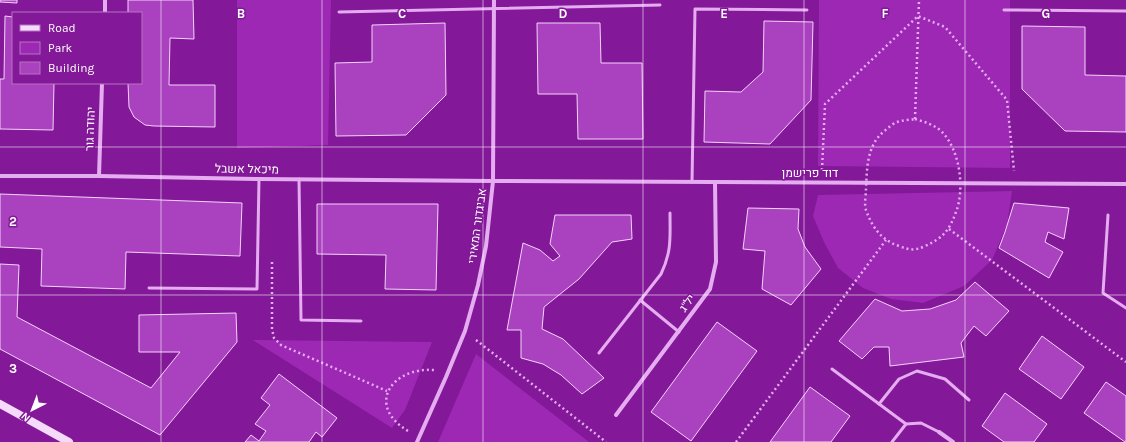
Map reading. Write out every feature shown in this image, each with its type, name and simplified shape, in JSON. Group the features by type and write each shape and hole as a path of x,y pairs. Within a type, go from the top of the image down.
{"main road":[{"path":"0,404 69,442"}],"street":[{"path":"105,0 105,12"},
{"name":"אביגדור המאירי","path":"417,442 465,331 478,285 486,246 493,181 494,0"},
{"name":"יהודה גור","path":"99,176 102,84"},
{"name":"מיכאל אשבל","path":"0,176 493,181"},
{"name":"דוד פרישמן","path":"493,181 1126,184"},
{"name":"יל\"ג","path":"616,415 710,289 716,262 715,182"},
{"path":"939,432 953,442"}],"lane":[{"path":"339,12 660,5"},
{"path":"692,182 695,9 806,10"},
{"path":"1004,10 1126,11"},
{"path":"149,288 257,289 259,179"},
{"path":"299,179 301,320 361,321"},
{"path":"599,353 661,274 670,252 670,213"},
{"path":"1108,215 1103,293 1126,308"},
{"path":"640,300 679,332"},
{"path":"832,370 906,424 921,423 939,432"},
{"path":"879,404 899,379 918,371 945,379 969,400"},
{"path":"892,442 906,424"}],"path":[{"path":"915,119 919,0"},
{"path":"821,183 825,104 918,16"},
{"path":"918,16 945,27 1007,100 1015,184"},
{"path":"949,229 1126,362"},
{"path":"736,442 886,240"},
{"path":"465,331 606,442"},
{"path":"419,437 401,426 392,418 386,407 387,391 394,382 421,370 448,371"}],"green space":[{"path":"237,0 331,0 328,145 237,148"},
{"path":"819,0 1010,0 1010,168 818,166"},
{"path":"1012,191 1007,225 992,260 964,286 923,303 891,299 863,288 838,268 824,242 813,216 818,195"},
{"path":"253,340 432,342 405,410 392,428"},
{"path":"476,354 589,442 438,442"}],"building":[{"path":"0,0 17,0 17,3 0,2"},
{"path":"128,0 193,0 194,39 170,38 169,85 215,85 215,127 145,125 134,117 129,107 128,84 142,84 142,12 128,12"},
{"path":"5,16 12,17 12,84 54,84 53,130 0,129 0,79 4,79"},
{"path":"764,21 813,22 811,100 770,144 704,142 705,91 741,92 763,72"},
{"path":"445,23 446,95 406,135 336,136 335,63 372,62 372,25"},
{"path":"537,23 600,23 601,63 642,63 643,139 578,139 577,94 538,94"},
{"path":"1022,26 1085,27 1085,75 1126,76 1126,132 1065,131 1022,89"},
{"path":"0,194 242,203 240,256 126,252 125,289 41,286 42,249 0,247"},
{"path":"1014,203 1069,208 1064,239 1048,232 1045,242 1063,252 1049,278 999,248"},
{"path":"317,204 438,204 436,290 385,289 386,255 317,254"},
{"path":"748,208 799,209 798,229 805,247 821,269 791,305 762,289 765,251 743,249"},
{"path":"555,215 631,215 632,239 612,242 579,279 544,307 542,329 563,339 604,378 582,394 561,375 543,364 521,358 521,330 507,330 523,243 540,250 553,261 560,256 550,244"},
{"path":"0,264 19,265 17,317 151,388 180,352 139,352 139,315 236,313 237,342 160,435 0,349"},
{"path":"975,282 1009,311 986,336 974,326 961,343 964,357 890,366 889,347 874,347 862,359 839,341 875,299 902,311 930,309 956,300"},
{"path":"717,322 757,351 691,441 651,412"},
{"path":"1042,336 1084,367 1061,399 1019,369"},
{"path":"279,374 337,418 322,437 316,432 309,442 245,442 251,435 259,441 266,431 255,424 270,405 261,398"},
{"path":"1106,382 1126,396 1125,442 1084,413"},
{"path":"810,387 850,416 831,442 770,442"},
{"path":"1005,393 1047,424 1034,442 1004,442 982,426"}]}
